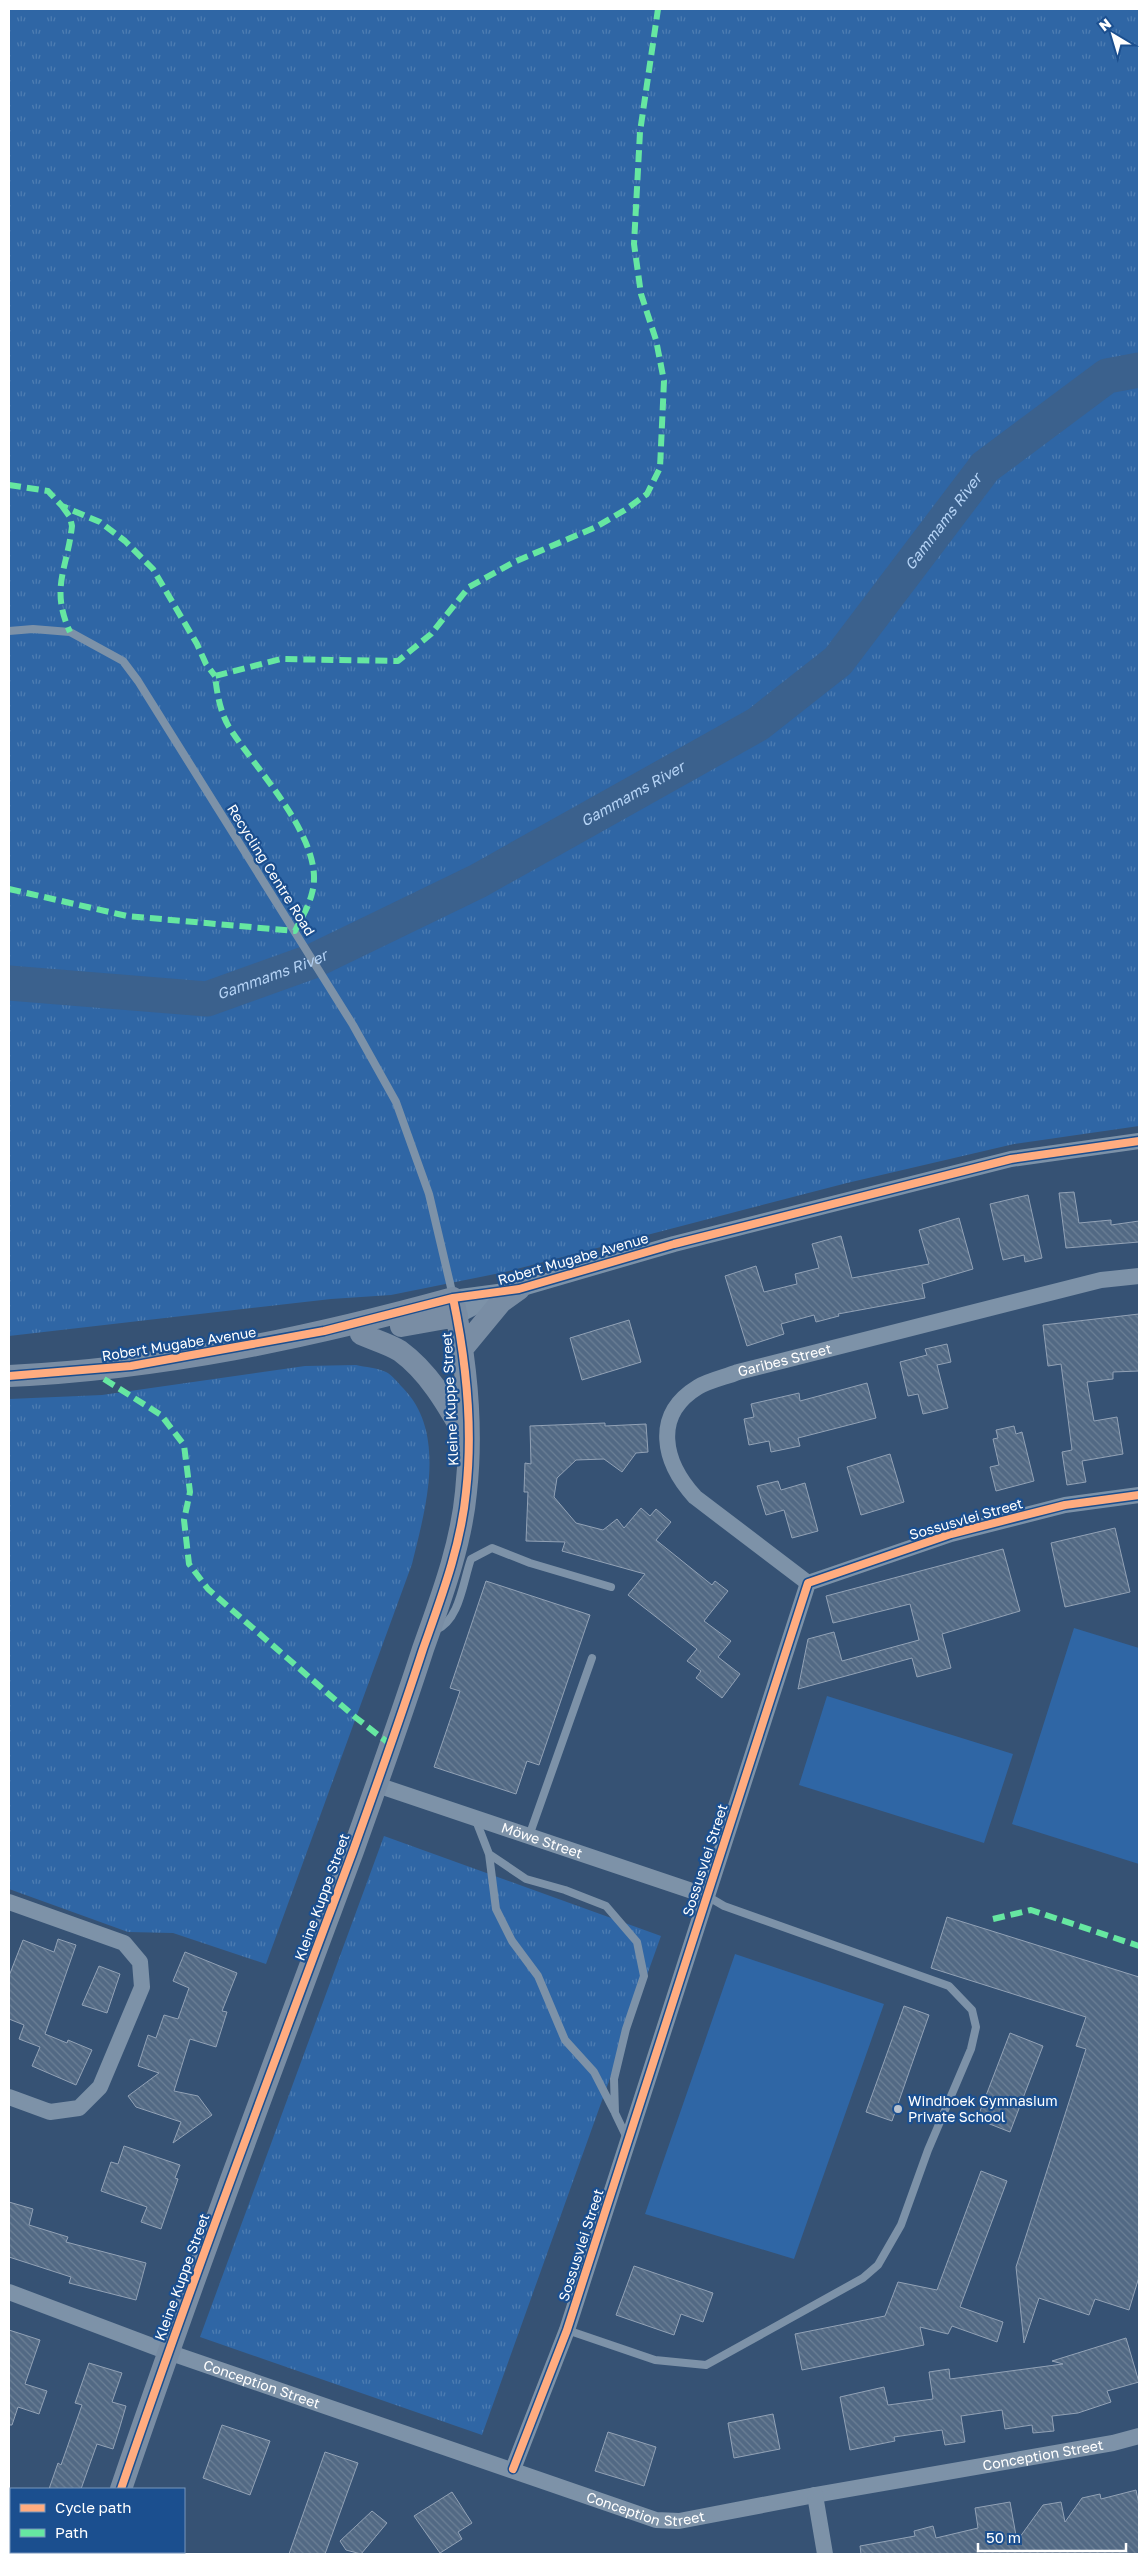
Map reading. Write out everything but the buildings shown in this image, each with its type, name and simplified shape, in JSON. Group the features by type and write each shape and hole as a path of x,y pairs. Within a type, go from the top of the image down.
{"street":[{"name":"Robert Mugabe Avenue","path":"9,1388 73,1383 252,1358 361,1334 674,1244 1011,1159 1139,1141"},
{"name":"Garibes Street","path":"808,1583 696,1497 681,1482 670,1454 666,1427 682,1399 700,1386 738,1372 1100,1280 1139,1276"},
{"path":"463,1348 510,1291"},
{"name":"Robert Mugabe Avenue","path":"9,1376 130,1366 230,1350 361,1323 455,1307"},
{"name":"Kleine Kuppe Street","path":"120,2488 168,2352 377,1785 445,1585 460,1529 466,1492 468,1440 463,1348 455,1307"},
{"path":"361,1334 399,1351 420,1368 438,1390 468,1440"},
{"name":"Sossusvlei Street","path":"513,2469 567,2330 808,1583 951,1534 1065,1505 1139,1495"},
{"name":"Möwe Street","path":"377,1785 707,1896"},
{"path":"9,1902 124,1943 140,1962 142,1987 100,2087 79,2108 50,2112 9,2097"},
{"name":"Conception Street","path":"9,2292 168,2352 513,2469 633,2513 667,2521 680,2521 815,2495 1113,2443 1139,2436"},
{"path":"815,2495 826,2554"}],"lane":[{"name":"Recycling Centre Road","path":"9,631 33,629 70,632 123,661 138,681 353,1025 396,1102 428,1194 455,1307"},
{"path":"429,1632 442,1627 453,1613 471,1559 492,1548 611,1587"},
{"path":"529,1836 592,1658"},
{"path":"475,1818 489,1854 496,1909 512,1940 538,1976 565,2040 594,2072 628,2140"},
{"path":"489,1854 526,1879 565,1890 606,1906 636,1942 644,1976 626,2029 614,2079 615,2112"},
{"path":"567,2330 655,2360 706,2365 863,2278 878,2265 901,2225 928,2150 971,2049 976,2027 972,2010 949,1986 724,1906 707,1896"}],"green space":[{"path":"9,9 1139,9 1139,1126 1014,1144 847,1183 505,1272 391,1295 331,1299 9,1336"},
{"path":"356,1365 388,1373 403,1388 417,1407 425,1427 429,1450 427,1497 412,1564 266,1964 173,1933 128,1932 9,1889 9,1399 102,1395 305,1366"},
{"path":"1074,1628 1139,1648 1139,1864 1012,1824"},
{"path":"827,1696 1013,1754 984,1843 799,1785"},
{"path":"384,1836 661,1936 482,2435 200,2337"},
{"path":"735,1954 884,2004 794,2259 645,2214"}],"waterway":[{"name":"Gammams River","path":"9,983 207,999 313,961 478,881 758,724 838,661 985,467 1107,376 1139,370"}],"marked path":[{"path":"9,889 127,916 295,931 307,908 312,893 314,873 309,851 286,806 229,727 221,709 215,676 281,659 398,661 431,634 469,587 514,562 594,528 625,510 647,494 660,468 664,381 656,340 641,294 634,244 640,132 658,9"},
{"path":"9,485 48,491 62,506 100,522 125,541 153,569 197,644 206,664 215,676"},
{"path":"62,506 70,517 72,526 61,591 64,617 70,632"},
{"path":"104,1379 161,1415 184,1445 190,1492 184,1520 189,1564 208,1589 355,1717 391,1745"},
{"path":"993,1919 1031,1910 1139,1946"}],"cycle path":[{"path":"9,1376 131,1366 324,1331 453,1298 519,1289 674,1244 1011,1159 1139,1141"},
{"path":"121,2488 206,2249 371,1801 455,1552 466,1492 469,1444 465,1370 453,1298"},
{"path":"513,2469 567,2330 808,1583 951,1534 1065,1505 1139,1495"}],"place":[{"name":"Windhoek Gymnasium Private School","path":"898,2109"}]}
